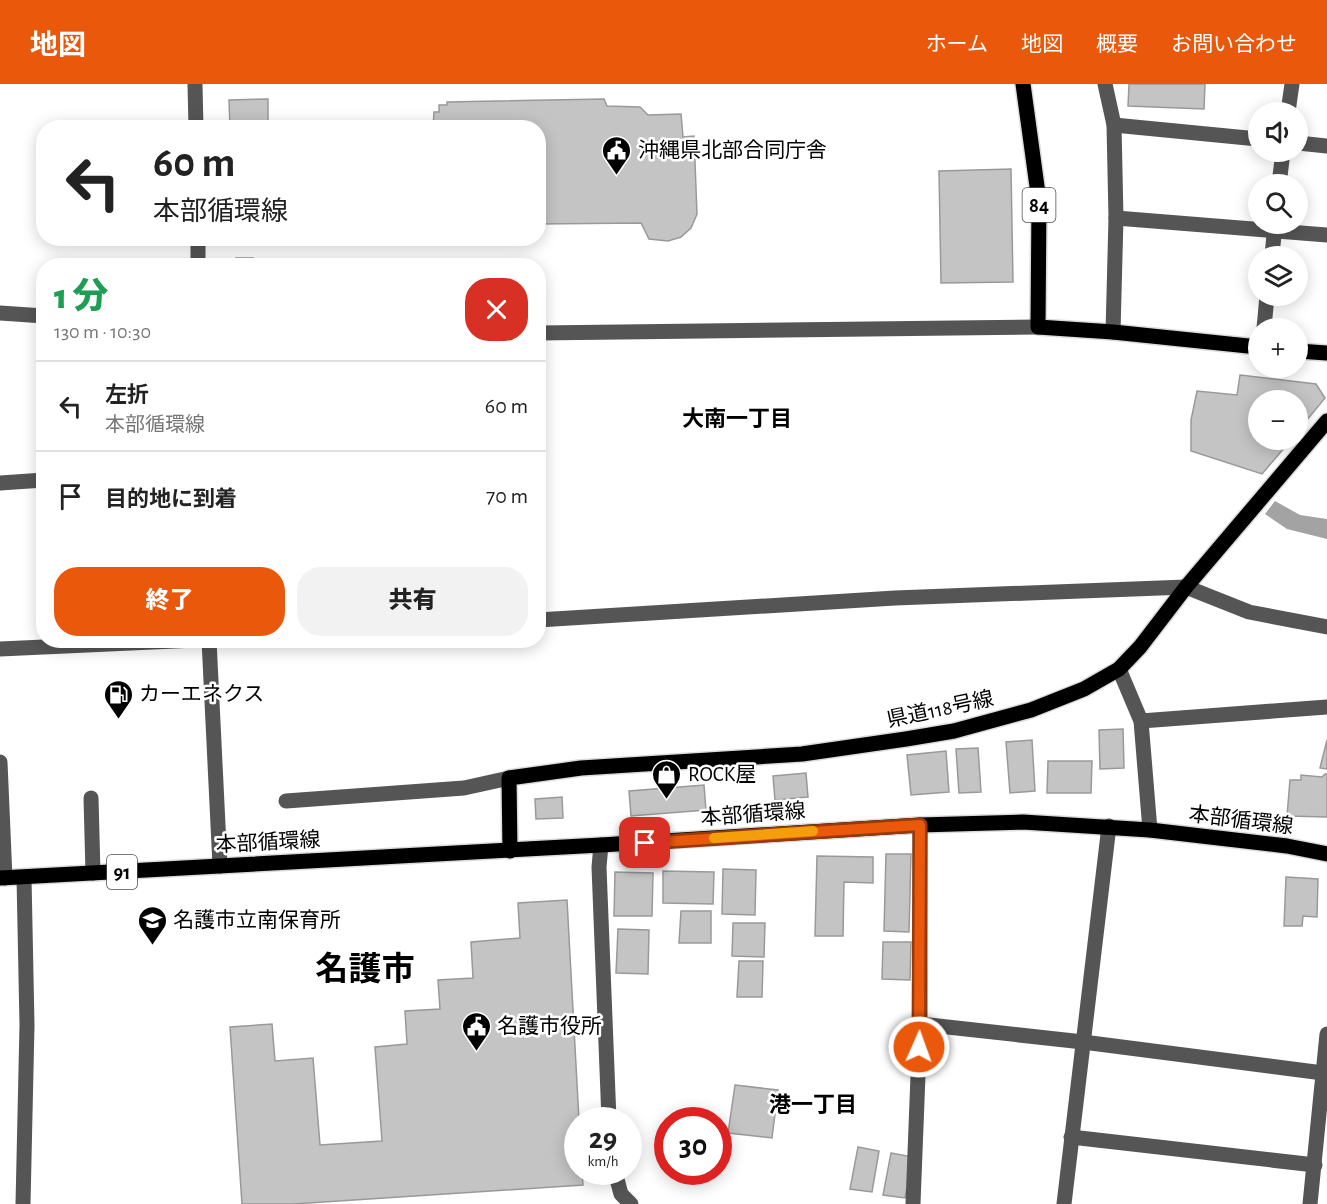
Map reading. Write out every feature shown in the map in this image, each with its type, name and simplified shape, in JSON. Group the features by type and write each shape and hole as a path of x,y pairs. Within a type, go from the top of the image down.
{"main road":[{"name":"84","path":"1023,84 1039,201 1038,327"},
{"path":"1038,327 1248,346"},
{"path":"1308,352 1327,353"},
{"name":"県道118号線","path":"509,778 581,768 802,754 954,731 1031,710 1084,689 1119,669 1140,647 1186,587 1327,421"},
{"path":"509,778 510,850"},
{"name":"本部循環線","path":"3,878 920,825 1023,822 1150,830 1287,846 1327,854"}],"street":[{"path":"195,84 196,120"},
{"path":"1105,84 1113,125 1116,218 1113,332"},
{"path":"1289,102 1292,84"},
{"path":"1113,125 1248,138"},
{"path":"1308,144 1327,146"},
{"path":"1116,218 1248,225"},
{"path":"1308,232 1327,235"},
{"path":"0,313 36,315"},
{"path":"546,333 1038,327"},
{"path":"0,483 36,481"},
{"path":"546,620 895,598 1186,587 1250,612 1327,627"},
{"path":"0,649 36,647"},
{"path":"209,648 220,866"},
{"path":"1119,669 1141,721 1150,830"},
{"path":"1141,721 1327,707"},
{"path":"0,762 3,878"},
{"path":"286,801 464,788 509,778"},
{"path":"91,798 93,873"},
{"path":"913,1204 920,1024 920,825"},
{"path":"1064,1204 1109,826"},
{"path":"601,845 600,879 609,1107"},
{"path":"23,1204 27,1025 24,877"},
{"path":"920,1024 1083,1042 1323,1073"},
{"path":"1310,1204 1327,1034"},
{"path":"1071,1137 1315,1165"},
{"path":"619,1185 621,1194 631,1204"}],"shaded area":[{"path":"1275,501 1300,515 1327,519 1327,539 1287,529 1265,514"}],"building":[{"path":"1129,84 1205,84 1204,109 1128,106"},
{"path":"268,99 268,120 230,120 229,100"},
{"name":"沖縄県北部合同庁舎","path":"604,99 607,106 640,107 648,115 681,114 683,137 694,136 697,214 691,228 681,237 668,241 649,239 641,223 546,224 546,120 434,120 434,112 439,112 439,105 447,105 447,102"},
{"path":"1011,169 1013,282 941,283 939,171"},
{"path":"1240,375 1248,376 1248,378 1316,384 1325,398 1308,419 1308,390 1248,390 1248,450 1282,450 1262,474 1191,451 1191,420 1197,391 1237,395"},
{"path":"1123,729 1124,768 1100,769 1099,730"},
{"path":"1032,740 1035,791 1010,793 1006,742"},
{"path":"1327,740 1327,769 1320,768"},
{"path":"978,748 981,792 959,793 956,749"},
{"path":"946,751 949,792 911,795 907,755"},
{"path":"1048,761 1092,761 1091,793 1047,793"},
{"path":"806,773 808,797 775,800 773,776"},
{"path":"1327,774 1327,817 1287,816 1290,780 1301,780 1301,775 1322,777"},
{"name":"ROCK屋","path":"704,785 706,810 631,816 629,791"},
{"path":"562,797 563,818 536,819 535,799"},
{"path":"886,854 911,854 909,932 884,931"},
{"path":"817,856 873,857 873,883 844,882 843,936 815,936"},
{"path":"723,869 756,870 755,915 722,914"},
{"path":"663,871 714,872 713,904 663,903"},
{"path":"615,872 653,873 652,916 614,916"},
{"path":"1286,877 1318,879 1317,917 1303,916 1302,926 1284,926"},
{"name":"名護市役所","path":"567,900 578,1107 564,1107 564,1185 583,1185 293,1204 242,1204 230,1027 272,1024 275,1061 313,1058 320,1145 382,1141 375,1047 407,1044 405,1011 440,1009 438,980 473,978 471,942 520,938 518,903"},
{"path":"681,911 711,911 711,943 679,943"},
{"path":"733,923 765,923 764,957 732,956"},
{"path":"618,929 649,930 648,974 616,973"},
{"path":"883,942 911,942 910,980 882,979"},
{"path":"739,961 763,961 762,997 737,997"},
{"path":"735,1085 778,1090 772,1138 732,1133 732,1107"},
{"path":"858,1147 879,1151 872,1192 850,1189"},
{"path":"891,1153 913,1157 905,1198 883,1195"}],"slow traffic":[{"path":"714,838 813,831"}],"place":[{"name":"沖縄県北部合同庁舎","path":"617,176"},
{"name":"カーエネクス","path":"118,720"},
{"name":"ROCK屋","path":"667,800"},
{"name":"名護市立南保育所","path":"152,946"},
{"name":"名護市役所","path":"476,1052"}],"district":[{"name":"大南一丁目","path":"737,418"},
{"name":"名護市","path":"365,968"},
{"name":"港一丁目","path":"813,1104"}],"route":[{"path":"645,843 920,825 919,1047"}]}
